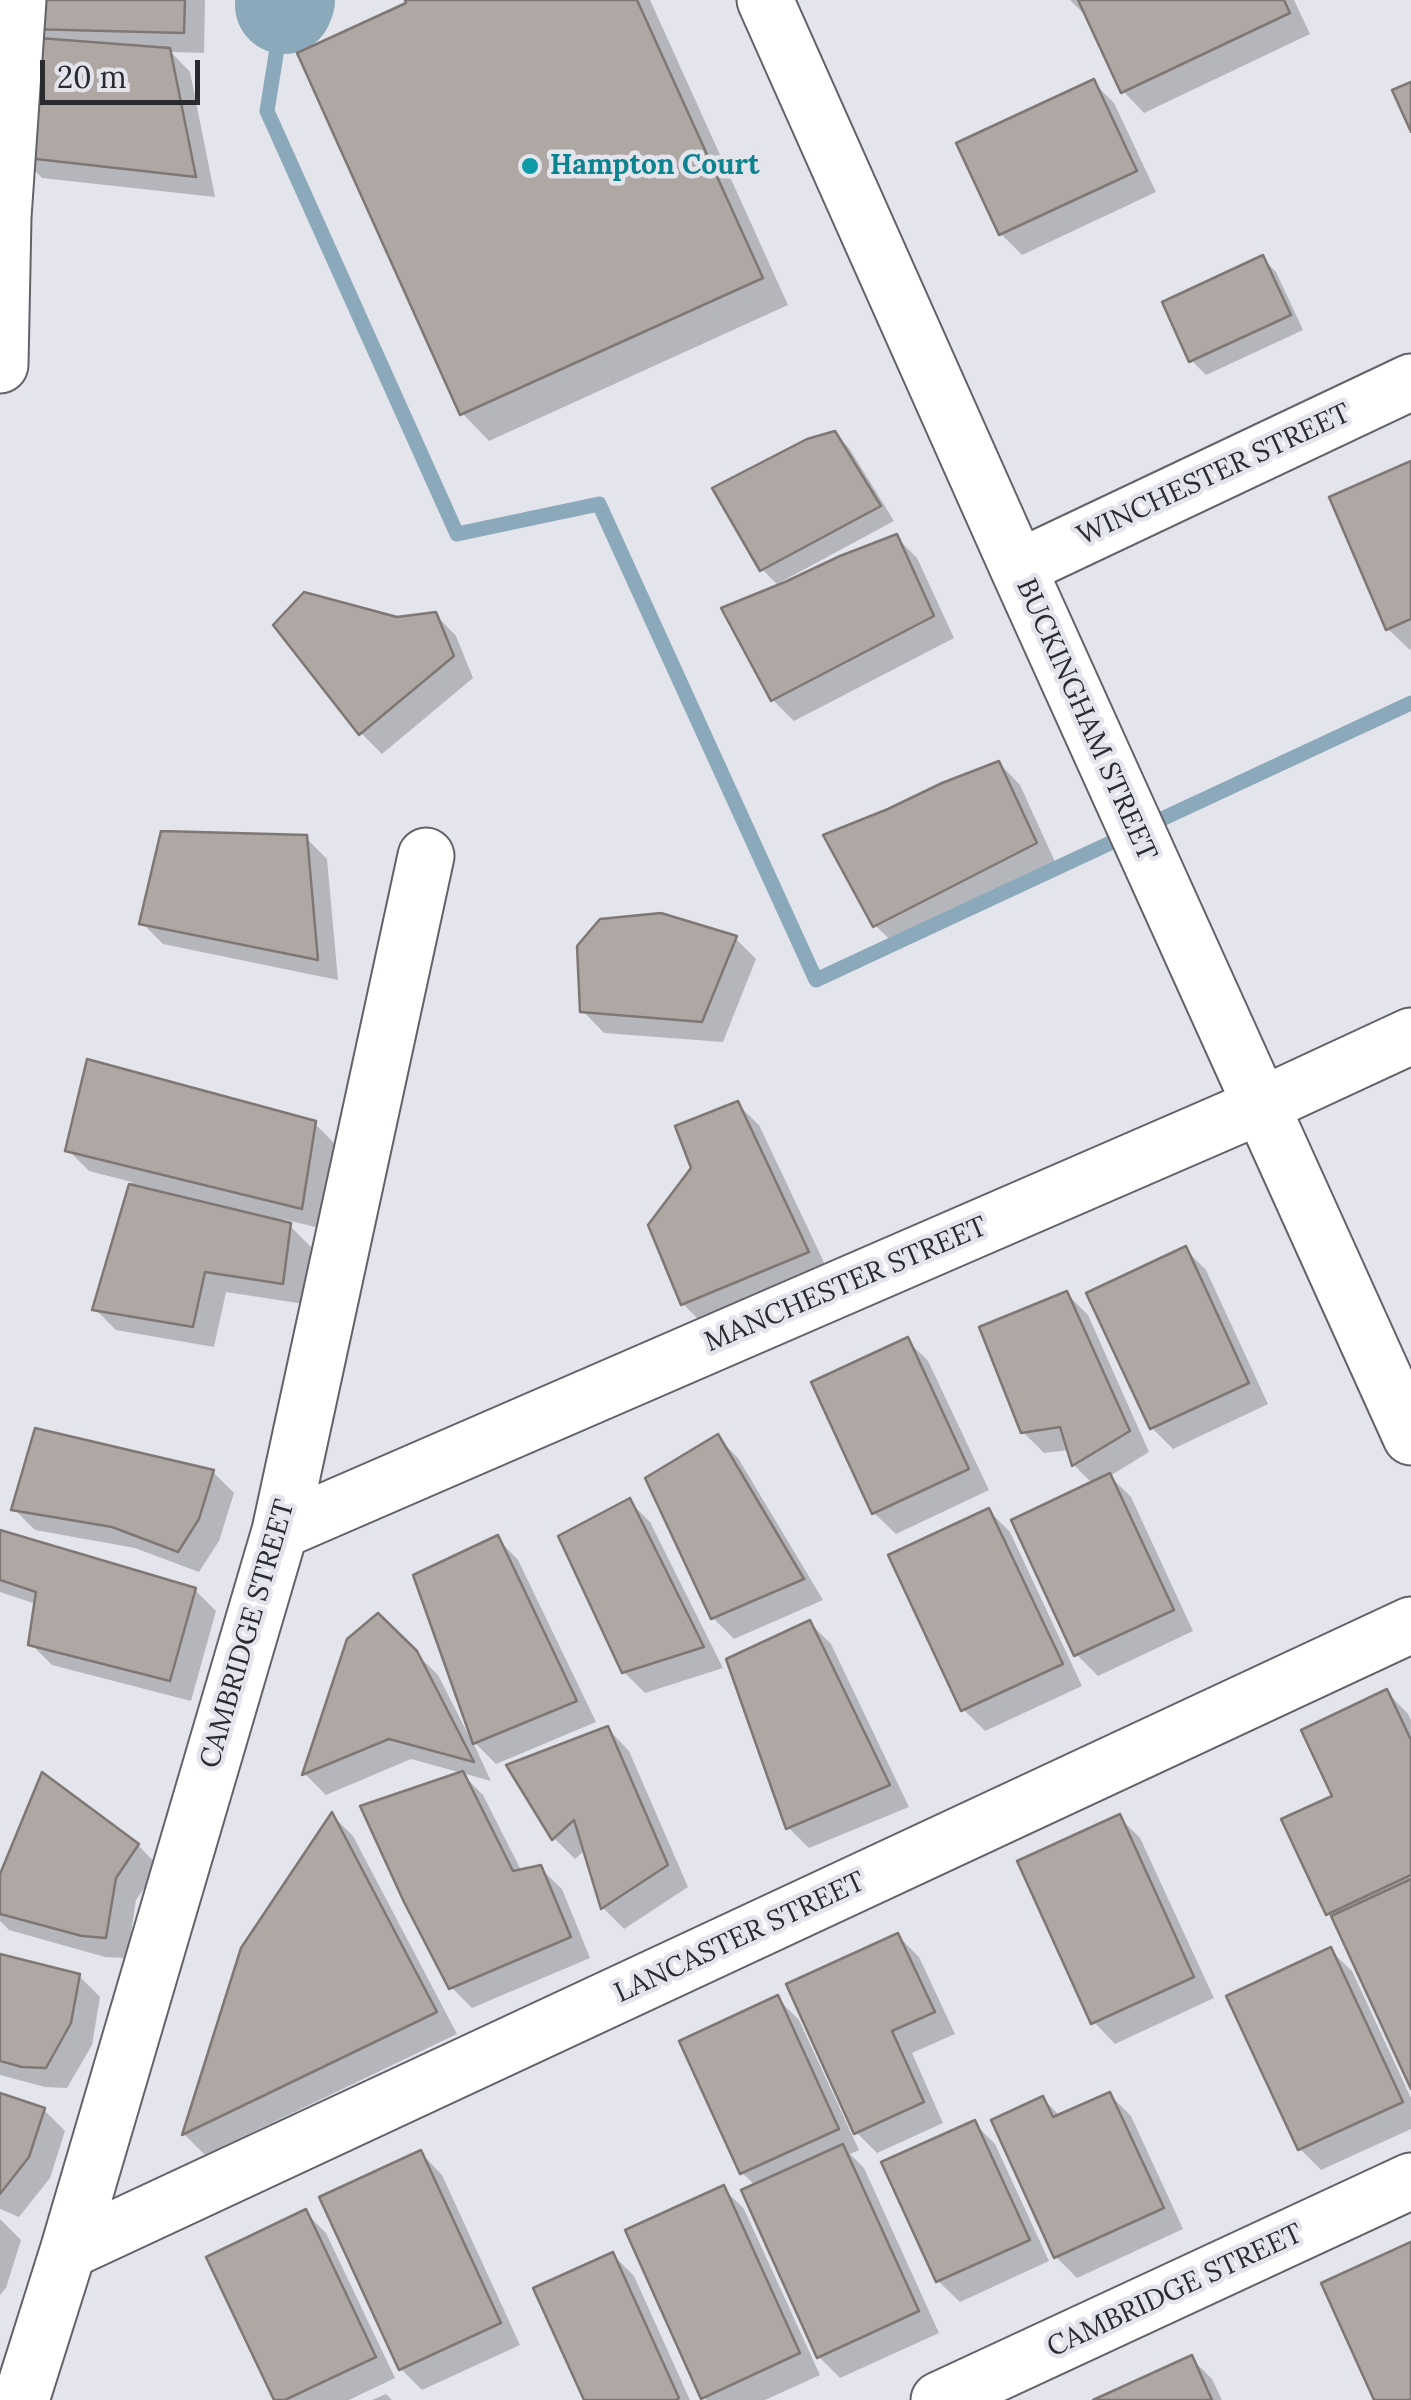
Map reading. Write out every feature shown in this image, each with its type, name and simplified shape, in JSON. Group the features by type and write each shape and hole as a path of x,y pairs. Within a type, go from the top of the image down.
{"street":[{"path":"0,365 3,217 18,0"},
{"name":"BUCKINGHAM STREET","path":"765,0 1411,1438"},
{"name":"WINCHESTER STREET","path":"1018,568 1411,382"},
{"name":"CAMBRIDGE STREET","path":"22,2400 280,1530 426,856"},
{"name":"MANCHESTER STREET","path":"280,1530 1260,1106 1411,1036"},
{"name":"LANCASTER STREET","path":"68,2251 1411,1624"},
{"name":"CAMBRIDGE STREET","path":"939,2400 1411,2181"}],"building":[{"path":"29,0 185,0 184,33 28,29"},
{"name":"Hampton Court","path":"405,0 637,0 763,278 460,415 297,53 406,3"},
{"path":"1078,0 1284,0 1290,13 1121,93"},
{"path":"26,37 170,48 196,177 18,157"},
{"path":"1094,79 1137,171 999,235 956,143"},
{"path":"1411,82 1411,132 1392,90"},
{"path":"1263,255 1291,315 1189,362 1162,302"},
{"path":"835,431 881,506 760,571 712,488 807,439"},
{"path":"1411,461 1411,619 1386,630 1329,497"},
{"path":"897,534 934,616 771,701 721,608"},
{"path":"304,592 397,617 436,612 454,656 359,735 273,625"},
{"path":"999,761 1037,843 873,927 823,835"},
{"path":"161,831 307,835 318,960 139,924"},
{"path":"661,913 737,936 702,1022 580,1012 577,946 600,919"},
{"path":"87,1059 316,1121 302,1209 65,1151"},
{"path":"738,1101 809,1252 681,1305 648,1225 691,1168 675,1126"},
{"path":"129,1184 291,1223 283,1284 205,1272 193,1327 92,1310"},
{"path":"1186,1246 1249,1383 1150,1429 1086,1293"},
{"path":"1067,1291 1130,1431 1072,1466 1060,1427 1021,1433 979,1327"},
{"path":"908,1337 969,1469 872,1514 811,1382"},
{"path":"35,1428 214,1470 199,1519 178,1552 112,1527 11,1510"},
{"path":"718,1434 804,1579 711,1619 645,1478"},
{"path":"1110,1473 1174,1610 1074,1656 1011,1520"},
{"path":"630,1498 704,1647 622,1673 558,1536"},
{"path":"989,1508 1063,1664 961,1711 888,1555"},
{"path":"0,1530 196,1588 170,1681 28,1645 36,1592 0,1580"},
{"path":"498,1535 577,1701 473,1744 413,1575"},
{"path":"378,1613 417,1651 474,1762 389,1739 302,1775 347,1639"},
{"path":"810,1620 890,1785 786,1829 726,1659"},
{"path":"1387,1689 1411,1740 1411,1875 1326,1915 1281,1819 1332,1796 1301,1730"},
{"path":"608,1726 668,1865 601,1909 574,1820 552,1840 506,1765"},
{"path":"463,1771 513,1871 541,1865 571,1937 449,1989 360,1806"},
{"path":"42,1772 139,1844 116,1878 106,1938 82,1936 0,1914 0,1874"},
{"path":"332,1812 437,2012 182,2135 241,1948"},
{"path":"1120,1814 1194,1977 1091,2024 1017,1861"},
{"path":"1411,1879 1411,2089 1331,1916"},
{"path":"898,1933 935,2012 892,2031 924,2102 854,2134 786,1984"},
{"path":"1331,1947 1403,2102 1298,2150 1226,1996"},
{"path":"0,1954 80,1974 71,2023 46,2068 0,2061"},
{"path":"778,1995 839,2129 740,2174 679,2041"},
{"path":"1110,2092 1164,2208 1054,2258 991,2120 1043,2096 1053,2117"},
{"path":"0,2093 45,2108 29,2157 0,2194"},
{"path":"975,2120 1030,2240 936,2282 881,2162"},
{"path":"843,2144 919,2311 817,2358 741,2190"},
{"path":"421,2150 501,2323 399,2370 319,2197"},
{"path":"724,2185 800,2353 701,2399 625,2230"},
{"path":"306,2209 376,2357 285,2400 274,2400 206,2257"},
{"path":"1411,2242 1411,2400 1374,2400 1321,2283"},
{"path":"613,2252 679,2398 676,2400 584,2400 533,2288"},
{"path":"1192,2355 1212,2400 1093,2400"}],"waterway":[{"path":"284,5 286,0"},
{"path":"284,5 267,111 457,534 599,504 816,980 1411,703"}],"place":[{"name":"Hampton Court","path":"530,166"}]}
